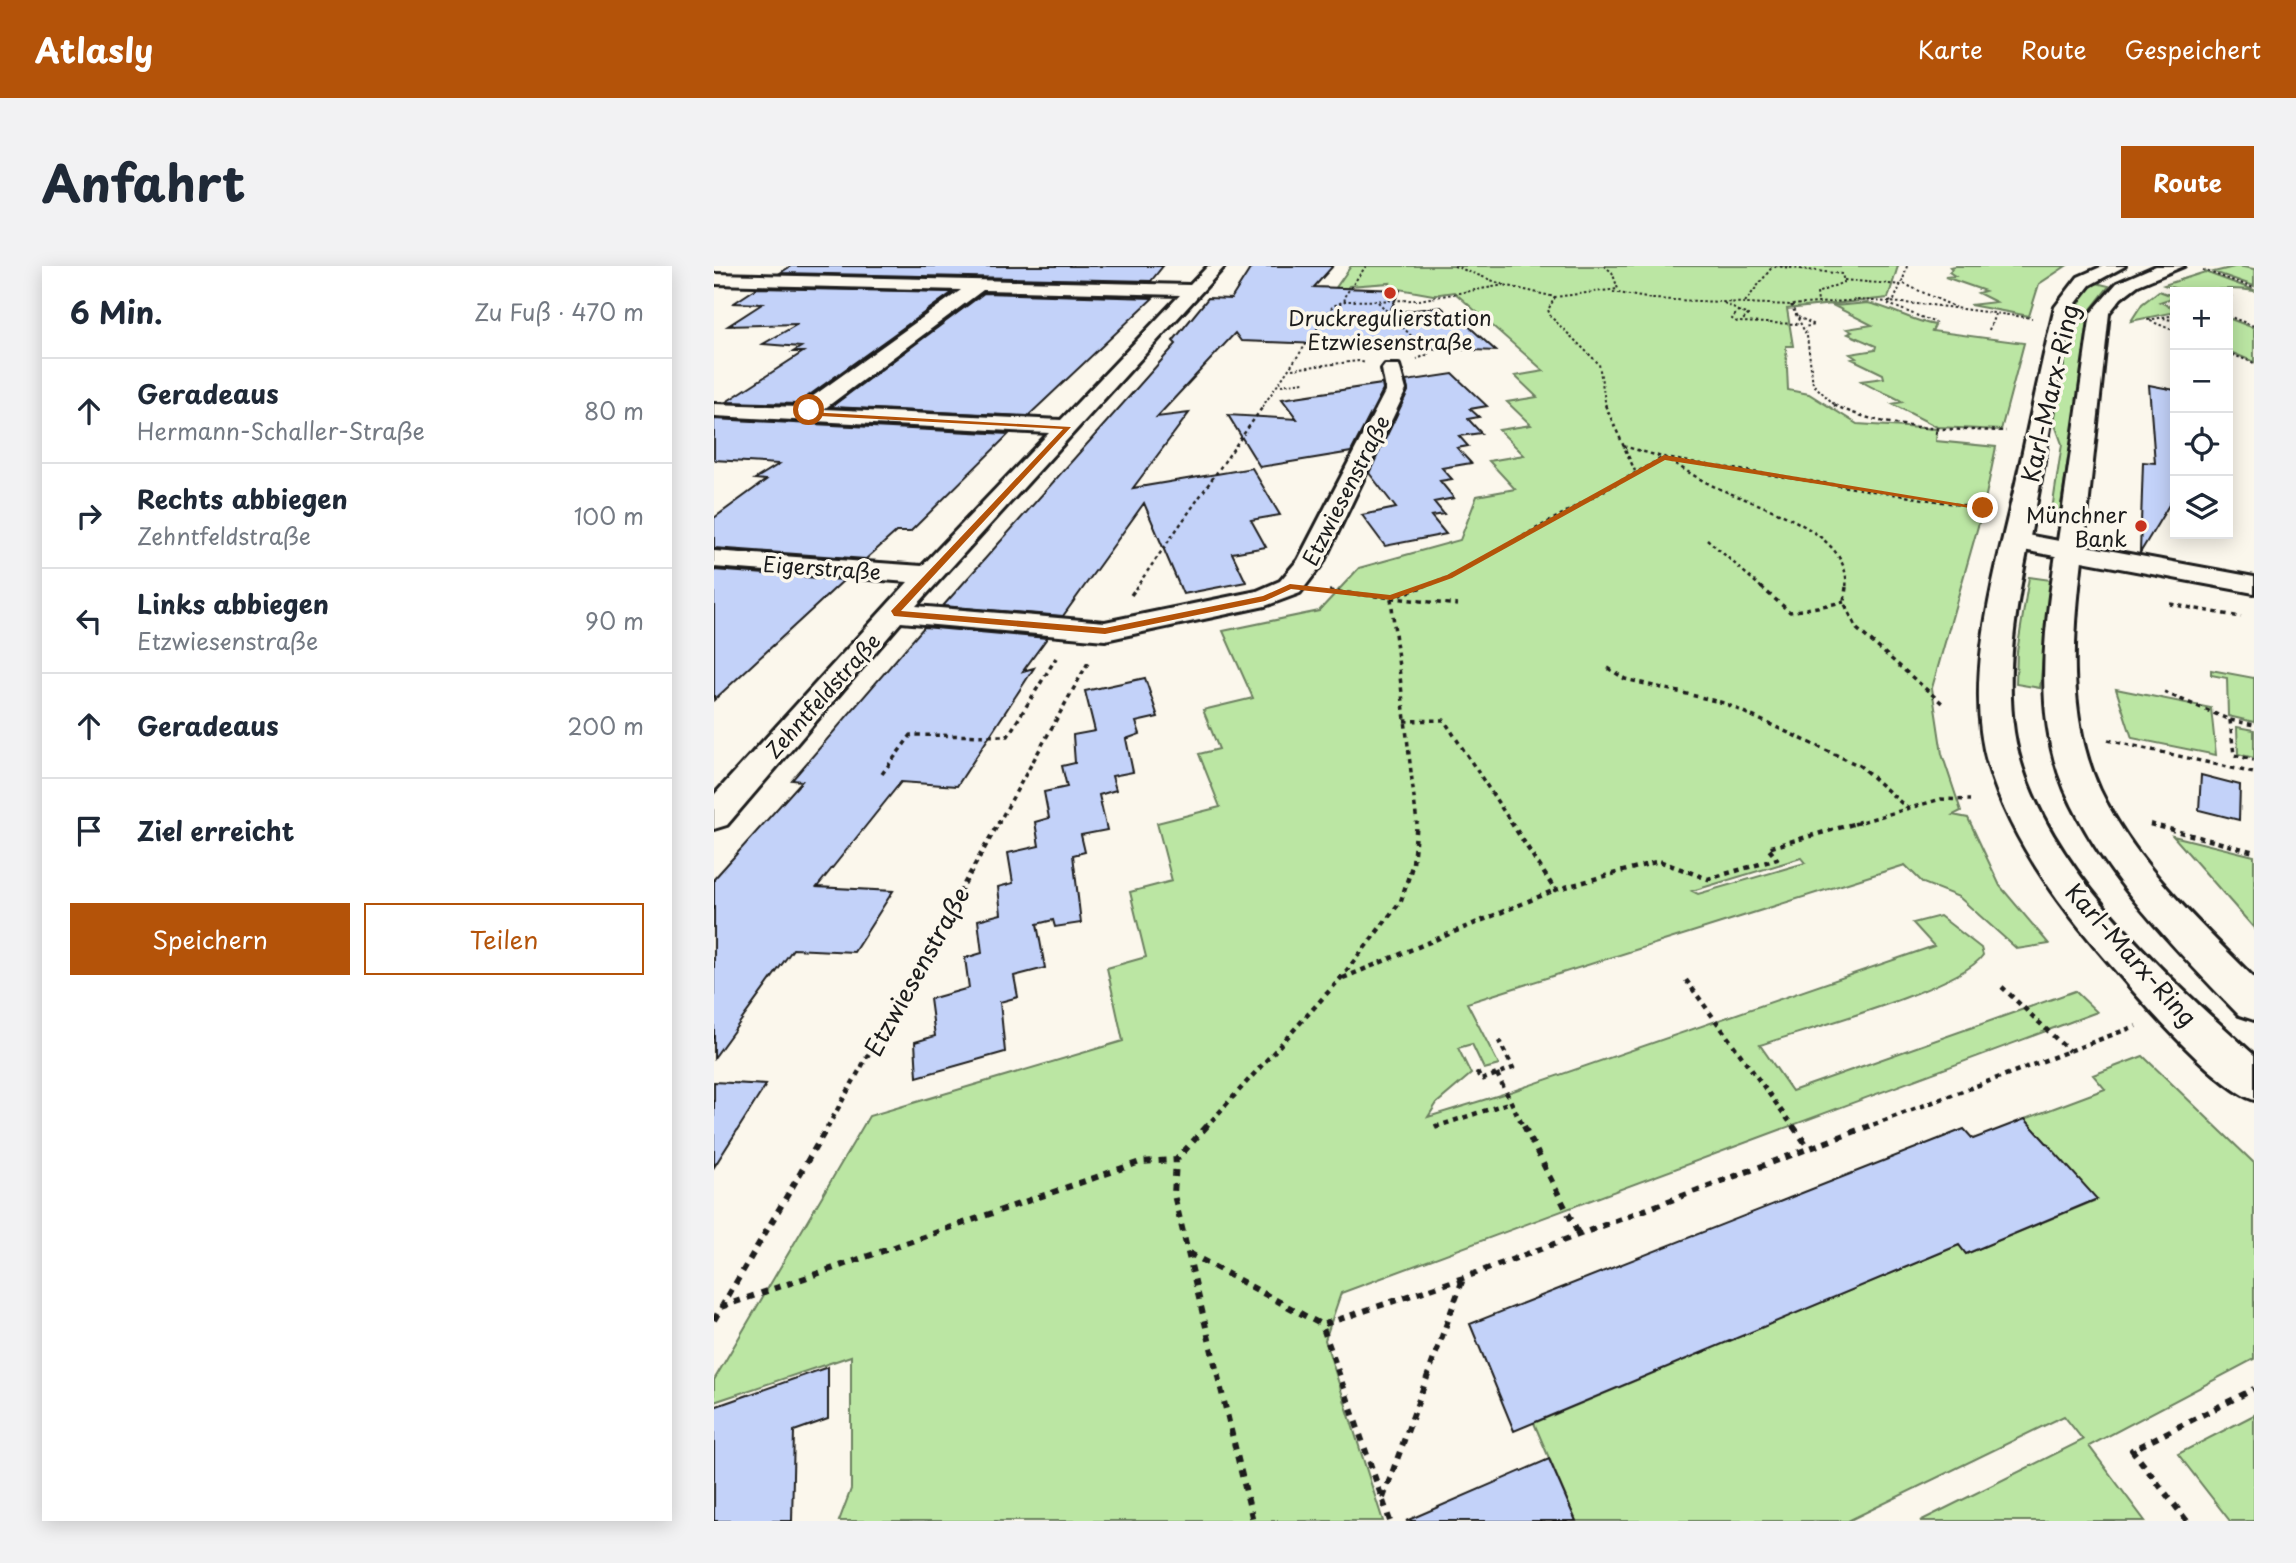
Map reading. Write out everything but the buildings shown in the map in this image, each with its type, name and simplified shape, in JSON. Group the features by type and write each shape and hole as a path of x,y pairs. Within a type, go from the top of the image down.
{"street":[{"path":"714,290 756,266"},
{"name":"Zehntfeldstraße","path":"714,817 894,613 1217,266"},
{"name":"Karl-Marx-Ring","path":"2117,266 2084,281 2064,307 2018,534 1999,653 1996,720 2004,764 2028,820 2069,886 2179,1011 2254,1082"},
{"name":"Karl-Marx-Ring","path":"2189,268 2143,275 2118,289 2100,313 2071,545 2059,696 2069,751 2083,790 2119,853 2144,887 2218,970 2254,1004"},
{"path":"714,279 1197,290"},
{"path":"803,414 979,285"},
{"name":"Etzwiesenstraße","path":"894,613 1105,631 1265,598 1290,587 1310,563 1396,390 1392,369"},
{"path":"714,410 1068,427"},
{"path":"2018,534 2254,585"},
{"path":"2071,545 2254,571"},
{"name":"Eigerstraße","path":"714,559 930,575"}],"path":[{"name":"Etzwiesenstraße","path":"714,1320 842,1103 1105,631 1325,318 1334,306 1345,301 1344,297 1366,266"},
{"path":"1454,266 1504,285 1555,297 1613,292 1652,299 1791,305 1859,300 2036,319"},
{"path":"1604,266 1619,284 1618,289 1613,292"},
{"path":"1745,302 1774,266 1835,271 1842,274 1844,280"},
{"path":"1885,303 1894,300 1908,266"},
{"path":"2189,268 2254,288"},
{"path":"1818,303 1817,293 1844,280 1901,284 1961,310"},
{"path":"1345,301 1419,300 1504,285"},
{"path":"1555,297 1548,310 1551,317 1599,364 1604,408 1609,425 1635,471"},
{"path":"1720,301 1748,315 1745,320 1737,322"},
{"path":"1377,302 1422,347"},
{"path":"1885,303 1936,323"},
{"path":"1791,305 1802,326 1811,377 1817,390 1833,403 1871,421 1891,425 2009,431"},
{"path":"1738,311 1732,319 1737,322 1815,326 1797,317"},
{"path":"1989,330 1995,314"},
{"path":"2170,316 2148,320 2170,329"},
{"path":"2161,317 2170,320"},
{"path":"2233,318 2254,326"},
{"path":"2233,355 2254,363"},
{"path":"1291,369 1358,361 1392,369"},
{"path":"1280,385 1304,382"},
{"path":"1937,427 1937,434"},
{"path":"1623,446 1664,457 1989,509"},
{"path":"1391,598 1450,577 1664,457"},
{"path":"1664,457 1718,489 1784,513 1837,552 1847,578 1844,602 1857,629 1942,704"},
{"path":"1707,539 1790,612 1844,602"},
{"path":"1290,587 1458,606"},
{"path":"1253,1521 1174,1195 1176,1160 1340,979 1401,901 1413,863 1417,823 1391,598"},
{"path":"2170,604 2241,617"},
{"path":"882,774 911,735 1008,736 1075,628"},
{"path":"1608,668 1625,679 1724,703 1860,766 1907,809"},
{"path":"2164,692 2230,720 2254,725"},
{"path":"1404,721 1444,720 1555,890"},
{"path":"2230,720 2234,755 2254,760"},
{"path":"2108,740 2254,774"},
{"path":"1340,979 1555,890 1659,862 1707,879 1777,859 1768,848 1941,799 1970,800"},
{"path":"2151,824 2254,852"},
{"path":"1686,980 1809,1148"},
{"path":"2002,987 2069,1051"},
{"path":"1322,1325 1463,1278 2179,1011"},
{"path":"1476,1072 1481,1080 1513,1068 1499,1041"},
{"path":"1497,1074 1579,1235"},
{"path":"1435,1127 1511,1102"},
{"path":"720,1308 1140,1162 1176,1160"},
{"path":"1189,1253 1322,1325 1390,1521"},
{"path":"1382,1499 1463,1278"},
{"path":"2186,1521 2132,1450 2254,1390"}],"green space":[{"path":"1351,266 1898,266 1888,298 1787,309 1793,346 1786,346 1788,390 1809,394 1857,424 1937,429 1936,441 1996,447 1984,505 1932,688 1942,754 1961,811 1953,815 1968,818 2000,886 2049,944 2017,949 1959,897 1923,883 1905,865 1467,1003 1499,1065 1484,1069 1472,1044 1458,1048 1471,1074 1437,1103 1428,1117 1513,1091 1934,946 1913,923 1940,916 1981,948 1983,955 1969,968 1915,994 1760,1045 1792,1091 2075,991 2097,1012 1341,1293 1325,1340 1383,1521 839,1521 851,1489 851,1356 714,1402 714,1380 869,1116 1123,1041 1107,968 1146,957 1130,892 1172,881 1157,823 1220,807 1199,754 1219,749 1203,710 1253,698 1223,631 1319,611 1359,568 1460,540 1477,496 1515,489 1489,461 1524,455 1499,430 1531,425 1507,402 1537,397 1515,376 1544,371 1454,292 1433,295 1388,287 1390,283 1349,286 1338,299 1328,299","holes":["1801,858 1805,863 1698,894 1692,891"]},
{"path":"2066,266 2039,284 2029,316 1970,305 1996,302 1978,293 1985,291 1945,277 1955,276 1949,272 1952,269 1950,267"},
{"path":"2238,266 2254,269 2254,286 2214,272"},
{"path":"2205,272 2254,291 2233,287 2164,285"},
{"path":"2096,283 2109,286 2092,308 2060,511 2052,510 2062,444 2054,422 2072,321 2084,293"},
{"path":"2159,291 2170,295 2170,299 2160,302 2170,307 2170,313 2131,321 2142,304"},
{"path":"1868,303 1935,325 1932,331 2024,343 2001,430 1937,427 1892,404 1903,402 1861,381 1884,378 1883,374 1852,359 1856,358 1850,354 1875,350 1876,346 1848,334 1852,332 1847,329 1872,325 1834,306"},
{"path":"2233,320 2254,328 2254,362 2233,353"},
{"path":"2029,577 2051,580 2040,688 2016,684 2017,652"},
{"path":"2211,670 2254,678 2254,722 2228,716 2227,678 2211,675"},
{"path":"2116,689 2211,708 2216,755 2132,738"},
{"path":"2237,727 2254,730 2254,758 2238,754"},
{"path":"2173,836 2254,856 2254,928"},
{"path":"2143,1056 2254,1163 2254,1359 2089,1446 2145,1521 1920,1521 2083,1440 2064,1416 1848,1521 1576,1521 1534,1423 1959,1245 1966,1254 2096,1200 2025,1119 2105,1089 2093,1075"},
{"path":"2254,1415 2254,1521 2230,1521 2178,1454"}],"place":[{"name":"Druckregulierstation Etzwiesenstraße","path":"1390,293"},
{"name":"Münchner Bank","path":"2141,526"}],"route":[{"path":"809,410 803,414 1068,427 894,613 1105,631 1265,598 1290,587 1391,598 1450,577 1664,457 1983,508"}]}
